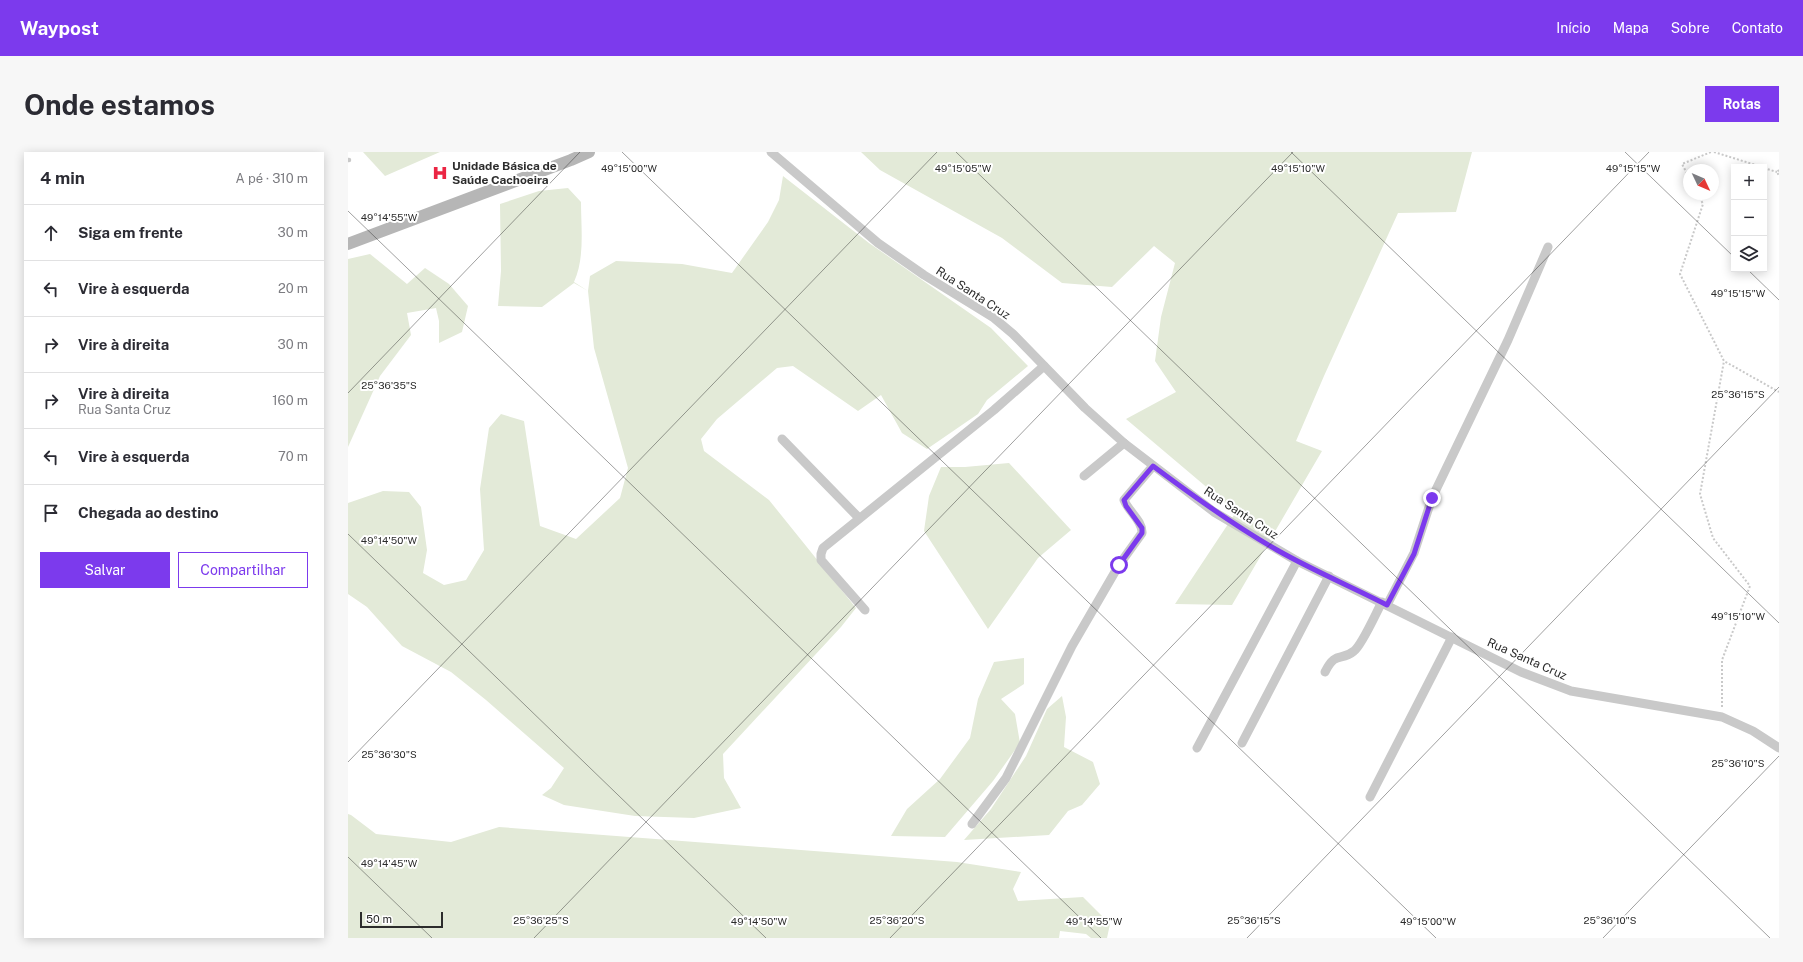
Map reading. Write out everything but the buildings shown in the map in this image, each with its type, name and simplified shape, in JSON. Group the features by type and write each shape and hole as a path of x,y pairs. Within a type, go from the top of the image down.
{"main road":[{"path":"348,244 589,152"}],"street":[{"name":"Rua Santa Cruz","path":"771,152 878,243 924,275 994,318 1013,334 1085,408 1124,443 1214,512 1297,561 1521,672 1571,691 1722,717 1753,731 1779,748"},
{"path":"1325,672 1333,660 1349,654 1357,649 1409,563 1432,498 1508,340 1548,246"},
{"path":"865,610 822,560 821,554 828,543 994,410 1044,366"},
{"path":"782,438 859,518"},
{"path":"1084,476 1124,443"},
{"path":"972,824 1006,778 1072,646 1115,570 1142,533 1141,525 1126,506 1124,500 1153,466"},
{"path":"1197,748 1297,561"},
{"path":"1242,743 1328,576"},
{"path":"1370,797 1452,637"}],"path":[{"path":"1683,166 1682,164 1713,152 1753,164"},
{"path":"1767,168 1778,171 1779,176"},
{"path":"1701,200 1703,204 1680,274 1724,361 1779,392"},
{"path":"1722,717 1722,660 1750,586 1712,538 1700,494 1724,361"}],"green space":[{"path":"363,152 440,152 385,176"},
{"path":"861,152 1472,152 1456,212 1398,213 1296,441 1322,451 1232,605 1175,604 1236,512 1126,419 1176,392 1155,361 1161,317 1175,263 1154,246 1112,287 1062,283 1002,238 880,170"},
{"path":"783,176 869,243 991,328 1028,366 987,400 978,414 927,449 902,433 881,395 858,411 793,366 777,368 717,419 701,439 704,451 769,500 856,608 841,627 723,754 724,778 741,808 694,818 635,816 564,805 542,795 551,788 564,768 486,700 451,672 402,646 367,607 348,594 348,503 383,491 409,492 421,507 427,550 423,573 444,585 466,580 484,550 480,489 489,428 501,414 524,421 540,526 576,539 620,498 628,468 594,348 588,291 590,276 616,261 682,264 732,273 768,222 779,200"},
{"path":"568,188 581,202 581,253 580,263 574,282 588,291 574,283 542,307 498,306 501,271 500,204 539,191"},
{"path":"370,254 407,284 425,268 449,284 468,306 462,332 439,343 439,321 436,308 407,313 411,335 380,376 348,447 348,259"},
{"path":"1009,463 1071,530 1038,558 988,629 924,531 929,496 941,467 965,467"},
{"path":"1024,658 1024,684 1001,699 1015,714 1020,743 993,781 945,837 891,836 907,809 940,779 970,738 978,699 994,662"},
{"path":"1062,696 1066,717 1064,747 1093,762 1100,784 1082,805 1068,811 1049,835 964,840 991,809 1026,756 1047,709"},
{"path":"348,814 376,834 451,842 499,827 957,862 1021,872 1013,889 1018,901 1083,897 1110,924 1107,938 1091,938 1086,934 1060,931 1059,938 348,938"}],"place":[{"name":"Unidade Básica de Saúde Cachoeira","path":"440,173"}],"route":[{"path":"1119,565 1142,533 1141,525 1126,506 1124,500 1153,466 1214,512 1258,539 1297,561 1387,605 1414,554 1432,498"}]}
